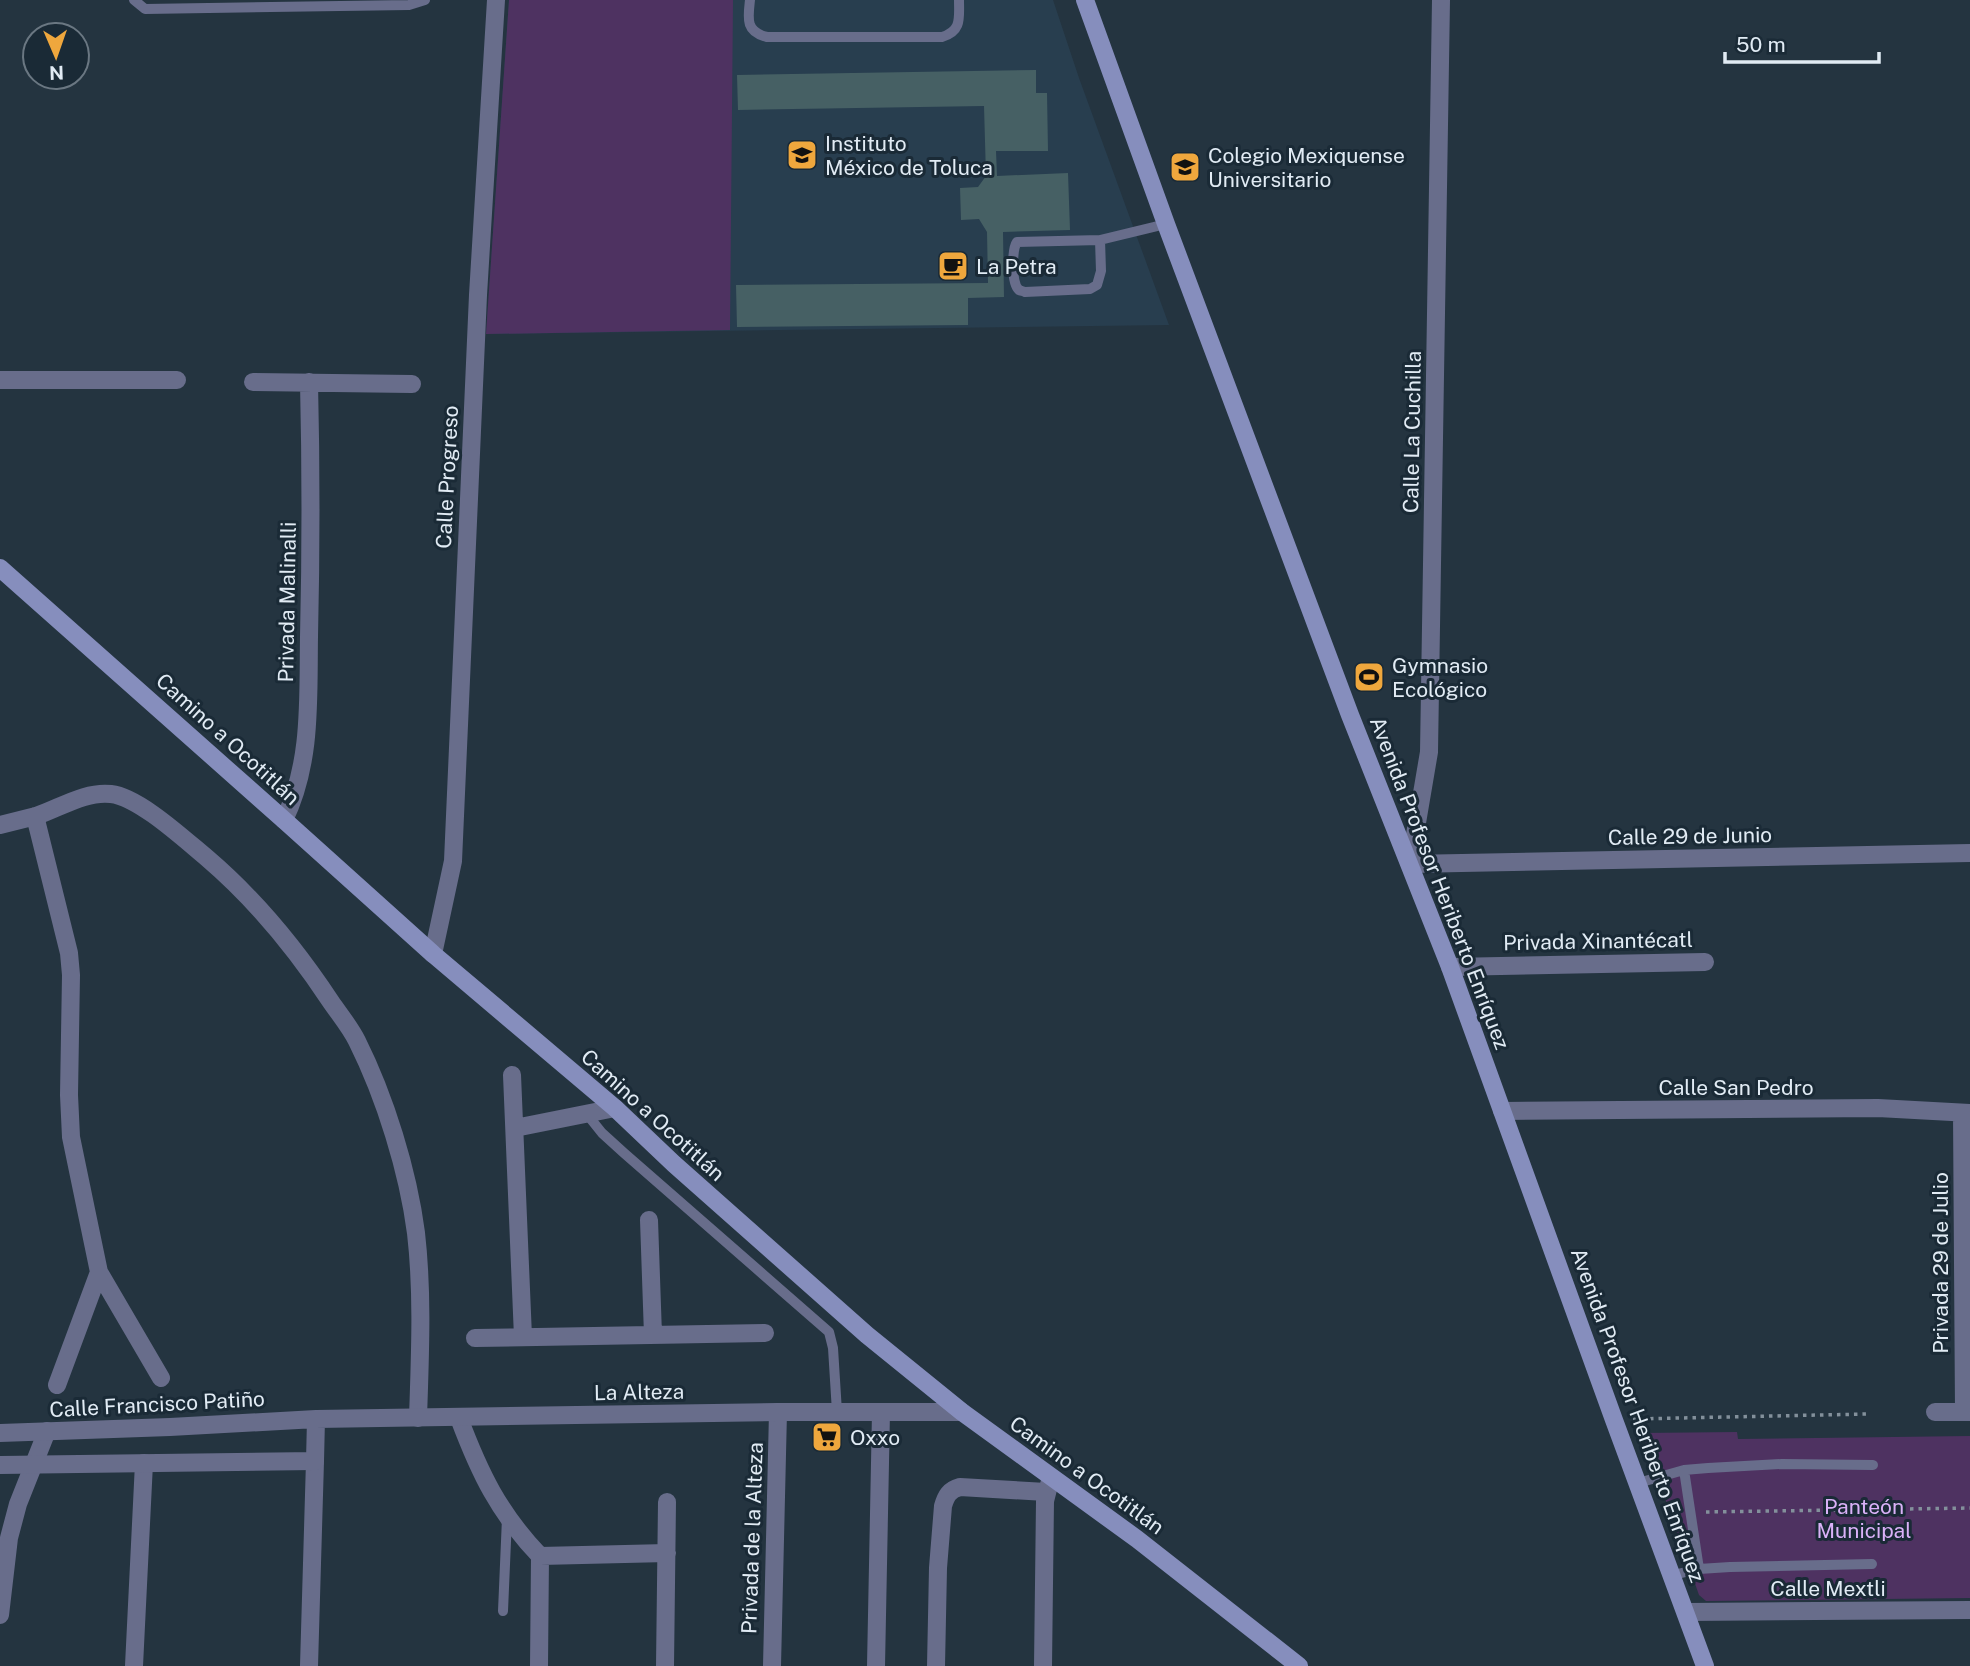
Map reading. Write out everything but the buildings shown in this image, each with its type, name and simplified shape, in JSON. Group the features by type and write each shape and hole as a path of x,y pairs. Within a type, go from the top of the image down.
{"main road":[{"name":"Avenida Profesor Heriberto Enríquez","path":"1085,0 1350,715 1450,967 1705,1666"},
{"name":"Camino a Ocotitlán","path":"0,568 433,954 615,1108 674,1164 867,1335 1049,1484 1137,1539 1299,1666"}],"street":[{"name":"Calle Progreso","path":"433,954 453,861 478,309 496,0"},
{"name":"Calle La Cuchilla","path":"1410,863 1429,751 1441,0"},
{"path":"0,380 177,380"},
{"path":"253,382 412,384"},
{"name":"Privada Malinalli","path":"284,820 297,792 304,764 308,719 312,544 309,382"},
{"path":"0,825 35,816 87,796 110,793 131,800 174,830 232,880 308,966 355,1038 372,1073 404,1172 415,1231 421,1290 418,1418"},
{"path":"35,816 69,953 71,1137 99,1272 161,1378"},
{"name":"Calle 29 de Junio","path":"1410,863 1970,853"},
{"name":"Privada Xinantécatl","path":"1450,967 1704,962"},
{"path":"512,1075 523,1337"},
{"path":"515,1128 615,1108"},
{"name":"Calle San Pedro","path":"1502,1111 1878,1108 1966,1113"},
{"name":"Privada 29 de Julio","path":"1935,1412 1967,1412 1966,1113"},
{"path":"649,1220 653,1335"},
{"path":"57,1385 99,1272"},
{"path":"475,1338 765,1333"},
{"name":"Privada de la Alteza","path":"772,1666 778,1412"},
{"path":"876,1666 881,1412"},
{"name":"La Alteza","path":"316,1419 962,1412"},
{"path":"459,1418 483,1478 520,1535 540,1556 539,1666"},
{"path":"309,1666 316,1419"},
{"name":"Calle Francisco Patiño","path":"0,1433 316,1419"},
{"path":"0,1615 9,1538 18,1504 47,1431"},
{"path":"0,1465 314,1461"},
{"path":"134,1666 144,1463"},
{"path":"936,1666 938,1568 946,1496 960,1487 1049,1484 1045,1501 1043,1666"},
{"path":"665,1666 667,1502"},
{"path":"540,1556 667,1553"},
{"name":"Calle Mextli","path":"1686,1612 1970,1610"}],"lane":[{"path":"134,0 145,9 409,5 425,0"},
{"path":"750,0 750,27 755,33 767,37 942,37 953,32 957,26 959,0"},
{"path":"1100,240 1100,279 1097,285 1090,289 1019,290 1013,253 1016,243 1100,240 1166,224"},
{"path":"586,1113 624,1153 829,1332 833,1348 837,1412"},
{"path":"1638,1483 1684,1471 1782,1464 1873,1465"},
{"path":"1684,1471 1699,1569"},
{"path":"503,1612 507,1516"},
{"path":"1673,1575 1699,1569 1872,1564"}],"path":[{"path":"1614,1420 1867,1414"},
{"path":"1689,1512 1970,1508"}],"shaded area":[{"name":"Instituto México de Toluca","path":"509,0 1053,0 1169,325 486,334"}],"green space":[{"path":"509,0 733,0 730,330 486,334"},
{"name":"Panteón Municipal","path":"1737,1432 1738,1439 1970,1436 1970,1598 1706,1601 1699,1595 1642,1433"}],"place":[{"name":"Instituto México de Toluca","path":"802,155"},
{"name":"Colegio Mexiquense Universitario","path":"1185,167"},
{"name":"La Petra","path":"953,266"},
{"name":"Gymnasio Ecológico","path":"1369,677"},
{"name":"Oxxo","path":"827,1437"}]}
